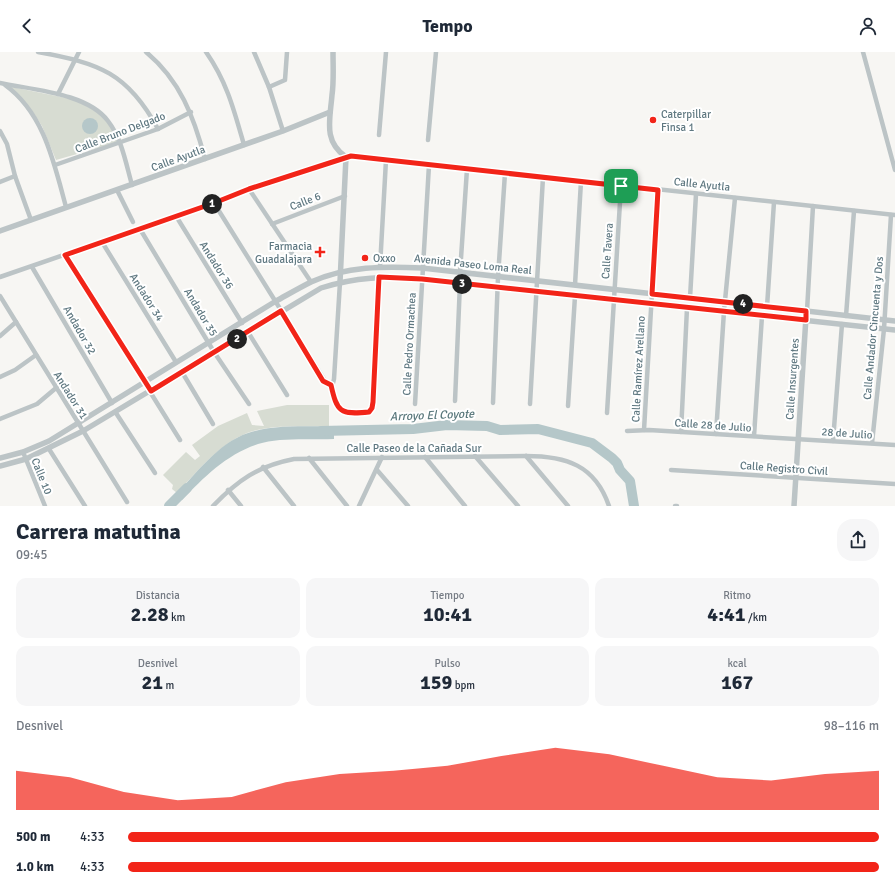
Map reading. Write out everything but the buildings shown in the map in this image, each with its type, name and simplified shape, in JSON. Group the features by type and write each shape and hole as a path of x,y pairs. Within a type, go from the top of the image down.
{"street":[{"path":"40,52 76,59 104,70 134,92 158,129"},
{"path":"58,94 79,52"},
{"path":"146,52 165,69 174,81 191,112 205,158"},
{"path":"206,52 214,63 230,94 244,145"},
{"path":"254,52 269,87 283,132"},
{"path":"269,87 285,80 287,52"},
{"path":"333,52 329,127 332,141 337,150 346,157 340,282 332,384 337,407 342,411 356,414 369,412 372,408 379,277"},
{"path":"379,135 386,52"},
{"path":"428,140 436,52"},
{"path":"862,52 895,170"},
{"path":"2,84 58,94 88,105 103,115 110,124 120,143 132,185"},
{"path":"2,84 18,95 35,117 55,165 66,208"},
{"name":"Calle Bruno Delgado","path":"55,165 158,129 191,112"},
{"name":"Calle Ayutla","path":"0,231 205,158 283,132 330,112"},
{"path":"0,131 7,144 15,176 32,220"},
{"name":"Calle Ayutla","path":"0,277 214,203 249,189 346,157 386,160 893,215"},
{"path":"380,267 386,160"},
{"name":"Calle Pedro Ormachea","path":"415,404 429,165"},
{"path":"460,273 467,169"},
{"path":"493,403 498,277 505,173"},
{"path":"0,182 15,176"},
{"path":"530,404 543,177"},
{"path":"575,285 582,181"},
{"name":"Calle Tavera","path":"607,413 621,186"},
{"path":"249,189 311,282"},
{"path":"117,190 133,222"},
{"name":"Calle Ramírez Arellano","path":"644,430 658,190"},
{"path":"690,298 696,194"},
{"name":"Calle 6","path":"272,224 345,196"},
{"path":"716,434 724,312 735,198"},
{"path":"767,307 774,202"},
{"path":"214,203 323,381 332,384"},
{"name":"Calle Insurgentes","path":"794,506 813,206"},
{"path":"846,316 854,211"},
{"name":"Calle Andador Cincuenta y Dos","path":"872,443 884,328 893,215"},
{"name":"Andador 36","path":"176,216 242,323"},
{"name":"Andador 35","path":"140,229 214,352 249,404"},
{"name":"Andador 34","path":"102,242 176,362"},
{"path":"65,255 151,391 180,440"},
{"name":"Andador 32","path":"32,267 112,403"},
{"name":"Avenida Paseo Loma Real","path":"0,458 23,452 49,441 77,422 112,403 176,362 276,302 311,282 340,272 380,267 422,268 895,321"},
{"name":"Avenida Paseo Loma Real","path":"0,466 49,449 116,413 321,288 340,282 357,279 379,277 422,279 895,330"},
{"path":"455,400 460,283"},
{"name":"Andador 31","path":"0,296 127,502"},
{"path":"568,406 574,296"},
{"path":"681,432 687,308"},
{"path":"754,436 762,316"},
{"path":"0,336 16,322"},
{"path":"834,441 842,324"},
{"path":"248,332 287,394"},
{"path":"0,377 15,370 36,355"},
{"path":"182,372 213,424"},
{"path":"0,419 37,404 56,388"},
{"path":"116,413 155,473"},
{"name":"Calle 28 de Julio","path":"627,431 644,430 798,439"},
{"name":"28 de Julio","path":"798,439 895,445"},
{"path":"49,449 85,506"},
{"name":"Calle 10","path":"23,452 45,506"},
{"path":"475,456 518,506"},
{"path":"526,456 568,506"},
{"name":"Calle Paseo de la Cañada Sur","path":"212,506 228,490 244,478 263,467 274,463 309,458 526,456 558,458 587,471 600,486 609,506"},
{"path":"7,457 9,463"},
{"path":"359,506 382,457"},
{"path":"425,457 465,506"},
{"path":"309,458 347,506"},
{"path":"263,467 294,506"},
{"path":"377,470 408,506"},
{"name":"Calle Registro Civil","path":"671,470 895,484"},
{"path":"228,490 241,506"}],"shaded area":[{"path":"7,86 76,100 104,116 119,142 56,160 42,126 33,112"},
{"path":"90,118 96,120 98,126 96,132 90,134 84,132 82,126 84,120"},
{"path":"287,405 329,405 329,426 287,426 266,428 247,433 227,444 218,451 177,493 172,489 173,485 163,475 186,452 195,460 200,456 192,445 218,426 247,413 252,425 264,426 257,411"},
{"path":"291,426 334,426 334,439 276,440 247,448 217,467 182,500 176,494 218,451 237,438 248,433 269,428"}],"waterway":[{"name":"Arroyo El Coyote","path":"321,431 413,429 447,425 487,426 500,430 538,429 592,443 612,458 630,481 634,506"},
{"name":"Arroyo El Coyote","path":"169,506 187,488"}],"place":[{"name":"Caterpillar Finsa 1","path":"653,120"},
{"name":"Farmacia Guadalajara","path":"320,252"},
{"name":"Oxxo","path":"365,258"}],"route":[{"path":"351,156 621,186 658,190 652,294 806,311 806,320 422,279 379,277 372,408 369,412 356,414 342,411 337,407 331,385 323,381 281,311 151,391 65,255 214,203 249,189 351,156"}]}
